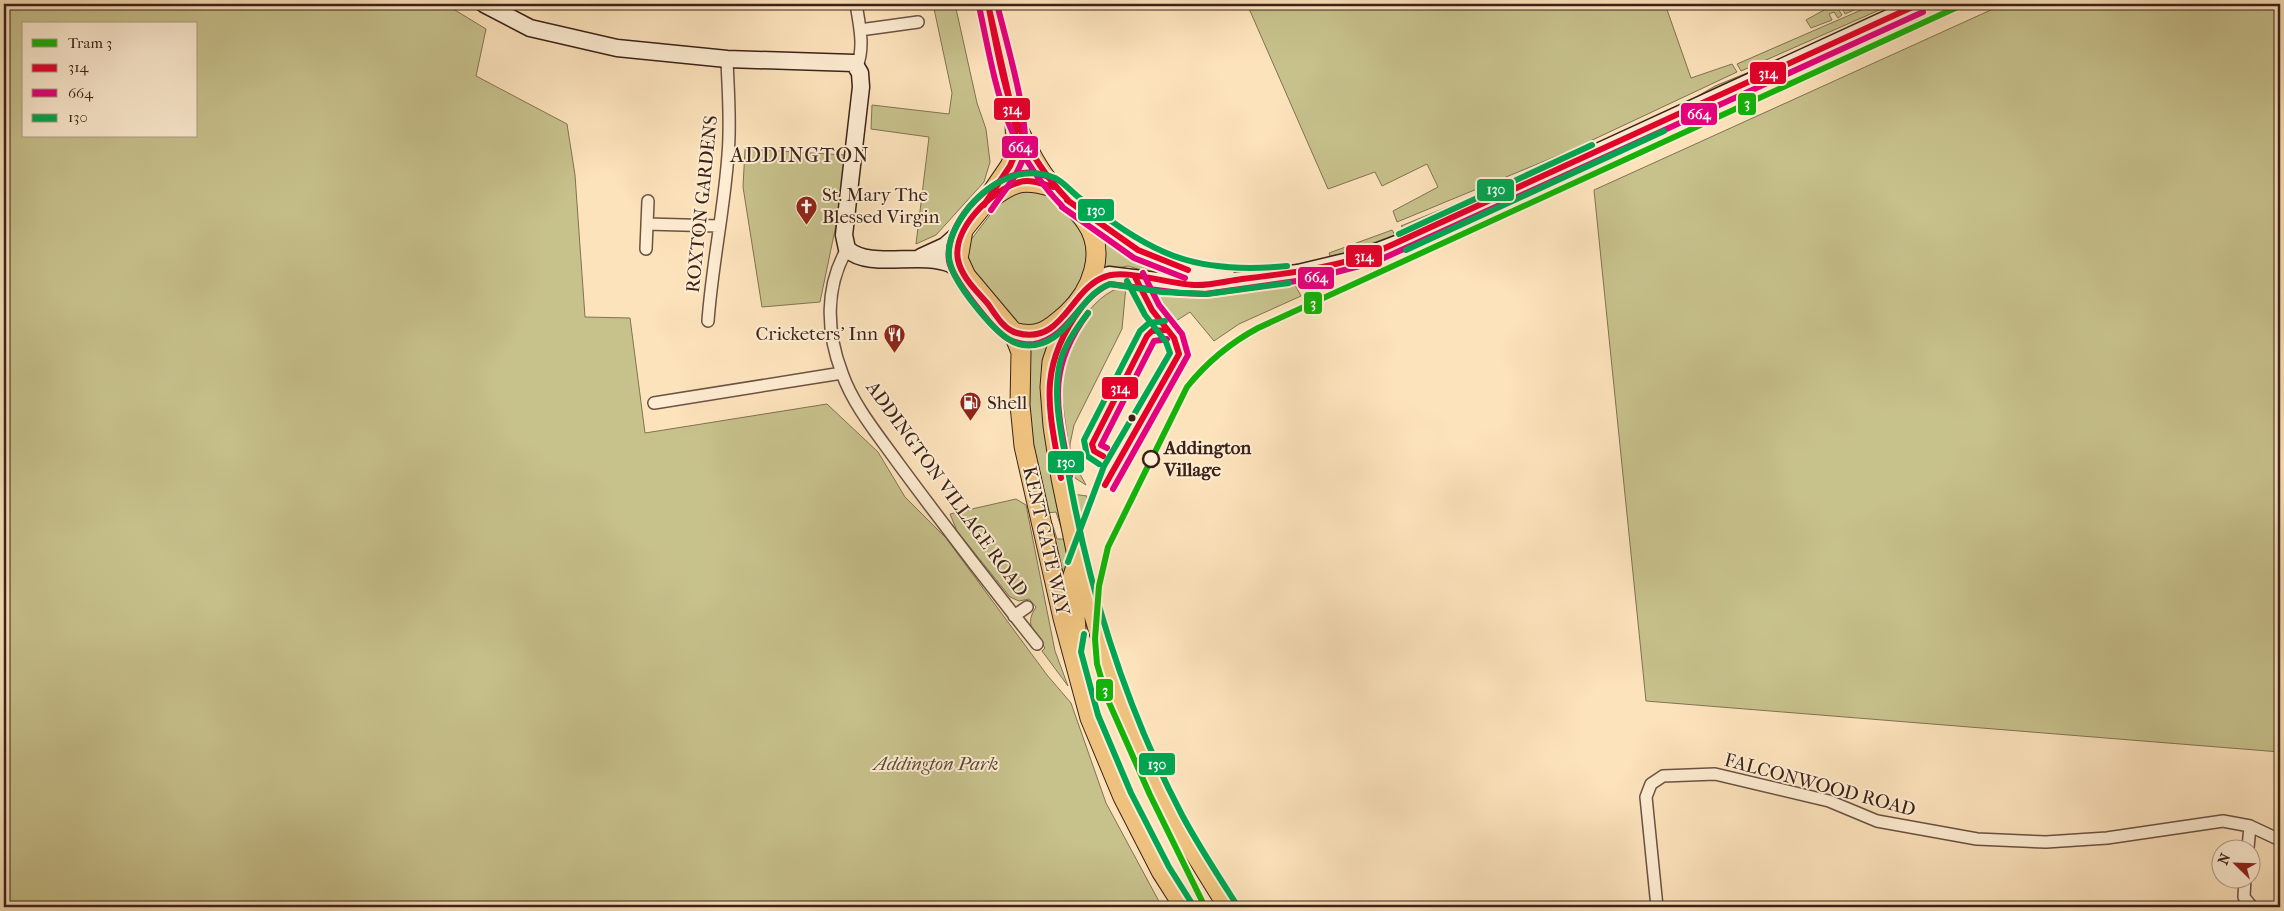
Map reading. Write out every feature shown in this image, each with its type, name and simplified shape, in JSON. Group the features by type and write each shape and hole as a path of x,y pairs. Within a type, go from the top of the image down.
{"main road":[{"path":"988,4 1015,123 1016,152 1010,166 984,204 963,230 958,259 966,276 1013,332 1036,336 1069,312 1081,296 1094,272 1097,261 1096,250 1094,238 1087,222 1053,187 1032,158 1015,123"},
{"path":"984,204 1010,185 1022,182 1036,182 1053,187"},
{"name":"KENT GATE WAY","path":"1069,312 1052,362 1053,426 1070,526 1078,560 1110,670 1148,766 1173,818 1228,907"},
{"name":"KENT GATE WAY","path":"1013,332 1021,352 1020,405 1024,446 1072,653 1090,718 1123,797 1161,871 1184,907"},
{"path":"1072,653 1076,627 1072,579 1078,560"}],"street":[{"path":"484,4 530,28 562,38 640,52 727,59 848,62 857,66 860,58 860,30 856,4"},
{"path":"1081,296 1096,280 1109,275 1188,286 1207,285 1242,279 1279,276 1333,266 1387,248 1919,4"},
{"path":"860,30 918,22"},
{"name":"ROXTON GARDENS","path":"708,322 729,146 730,114 727,59"},
{"name":"ADDINGTON VILLAGE ROAD","path":"857,66 861,87 844,235 847,249 839,262 829,305 832,338 842,373 855,400 886,446 1037,644"},
{"path":"646,249 648,200"},
{"path":"1067,200 1130,244 1156,258 1194,271 1242,279"},
{"path":"647,224 719,226"},
{"path":"921,257 945,246 963,230"},
{"path":"847,249 863,258 921,257 953,265 966,276"},
{"path":"1058,343 1080,309 1097,292 1122,276"},
{"path":"654,404 842,373"},
{"path":"1014,616 1027,607"},
{"name":"FALCONWOOD ROAD","path":"1657,907 1646,797 1651,784 1663,776 1715,774 1829,802 1877,821 1977,839 2046,842 2107,838 2223,821 2250,826 2280,840"},
{"path":"2249,838 2250,826"},
{"path":"2244,888 2244,897 2252,907"}],"green space":[{"name":"Addington Park","path":"4,4 445,4 486,29 476,76 567,124 575,175 585,317 630,318 645,433 827,404 878,452 905,497 946,538 1047,675 1071,703 1106,803 1162,907 4,907"},
{"path":"933,4 955,4 977,103 986,129 990,162 984,182 936,235 916,244 929,137 871,129 872,105 949,114 952,93"},
{"path":"1247,4 1665,4 1691,78 1732,64 1737,72 1569,151 1397,222 1393,211 1438,187 1427,164 1382,186 1375,172 1328,189"},
{"path":"1835,4 1842,15 1838,18 1834,12 1829,14 1832,20 1811,28 1806,20"},
{"path":"1840,4 1867,4 1845,14"},
{"path":"1875,4 1893,4 1741,71 1737,64"},
{"path":"2004,4 2280,4 2280,752 1646,701 1594,190"},
{"path":"1786,57 1686,103 1715,86"},
{"path":"745,149 846,155 841,201 820,302 762,307 743,187"},
{"path":"1532,173 1408,230 1401,226"},
{"path":"1027,188 1051,196 1091,239 1084,279 1053,316 1034,326 1022,326 1010,319 973,269 968,256 970,241 1006,194"},
{"path":"1092,221 1204,279 1159,275 1128,266 1100,271"},
{"path":"1392,230 1395,235 1371,245 1330,256 1329,253"},
{"path":"1294,283 1301,296 1239,324 1214,341 1190,312 1176,321 1153,289 1245,291"},
{"path":"1126,286 1122,329 1074,425 1070,455 1060,385 1065,356 1079,325 1089,311 1112,291"},
{"path":"1054,332 1042,365 1041,397 1065,530 1062,530 1056,512 1047,513 1030,437 1023,339"},
{"path":"1070,456 1086,485 1075,478"},
{"path":"1072,494 1087,496 1086,509 1081,526 1077,520"},
{"path":"1016,499 1026,505 1055,651 1068,686 1042,651 1045,648 1034,633 1031,619 1036,607 1029,599 1019,601 1010,597 957,531 950,514"},
{"path":"1049,522 1052,523 1057,539 1066,539 1073,565 1066,594"}],"tram line":[{"name":"3","path":"1205,907 1150,795 1107,698 1097,664 1095,639 1099,586 1108,547 1187,387 1220,354 1258,328 1964,4"}],"transit line":[{"name":"314","path":"988,4 1005,84 1021,132 1033,155 1068,200"},
{"name":"314","path":"984,205 1010,166 1016,152 1015,123 988,4"},
{"name":"664","path":"991,210 1019,169 1024,154 1025,140 1021,102 997,4"},
{"name":"314","path":"1053,187 1024,181 1009,186 997,193 976,212 967,224 958,248 958,260 966,278 1004,325 1017,333 1033,335 1046,331 1066,314 1084,291 1094,282 1107,276 1126,274 1203,285 1307,270 1372,254 1919,4"},
{"name":"664","path":"979,6 997,88 1014,137 1042,183 1062,206"},
{"name":"664","path":"1055,179 1037,174 1023,173 1005,179 993,186 969,207 953,233 949,247 949,261 965,291 1001,334 1017,343 1034,344 1057,334 1090,298 1110,284 1180,293 1205,294 1310,279 1375,262 1923,12"},
{"name":"130","path":"1406,250 1664,131"},
{"name":"130","path":"1399,234 1592,145"},
{"name":"130","path":"1287,266 1256,268 1224,267 1179,258 1153,247 1132,235 1078,197 1059,180 1041,174 1027,173 1000,181 978,198 957,225 950,241 949,252 953,272 966,294 1002,334 1013,342 1025,345 1035,345 1047,341 1058,334 1090,297 1110,284 1162,292 1207,294 1289,283"},
{"name":"314","path":"1067,200 1138,250 1188,270"},
{"name":"664","path":"1062,207 1134,258 1185,278"},
{"name":"664","path":"1113,489 1188,355 1182,334 1159,305 1143,273"},
{"name":"314","path":"1105,485 1179,354 1174,338 1152,310 1135,277"},
{"name":"130","path":"1068,562 1104,466 1170,353 1166,342 1145,315 1127,281"},
{"name":"314","path":"1061,478 1050,410 1052,370 1057,350 1081,308"},
{"name":"664","path":"1070,476 1059,411 1060,373 1065,354 1074,334 1088,313"},
{"name":"130","path":"1088,313 1072,335 1063,353 1058,372 1057,386 1058,415 1087,560 1112,648 1144,733 1182,815 1235,902"},
{"name":"130","path":"1099,464 1087,456 1084,440 1140,331 1149,323 1165,321"},
{"name":"314","path":"1103,456 1094,451 1092,444 1147,336 1152,331 1166,330"},
{"name":"664","path":"1107,448 1101,445 1154,341 1167,339"},
{"name":"130","path":"1084,634 1081,652 1098,715 1131,793 1169,867 1191,902"}],"place":[{"name":"St. Mary The Blessed Virgin","path":"806,225"},
{"name":"Cricketers' Inn","path":"894,353"},
{"name":"Shell","path":"971,422"},
{"name":"Addington Village","path":"1151,459"}],"district":[{"name":"ADDINGTON","path":"800,155"}]}
